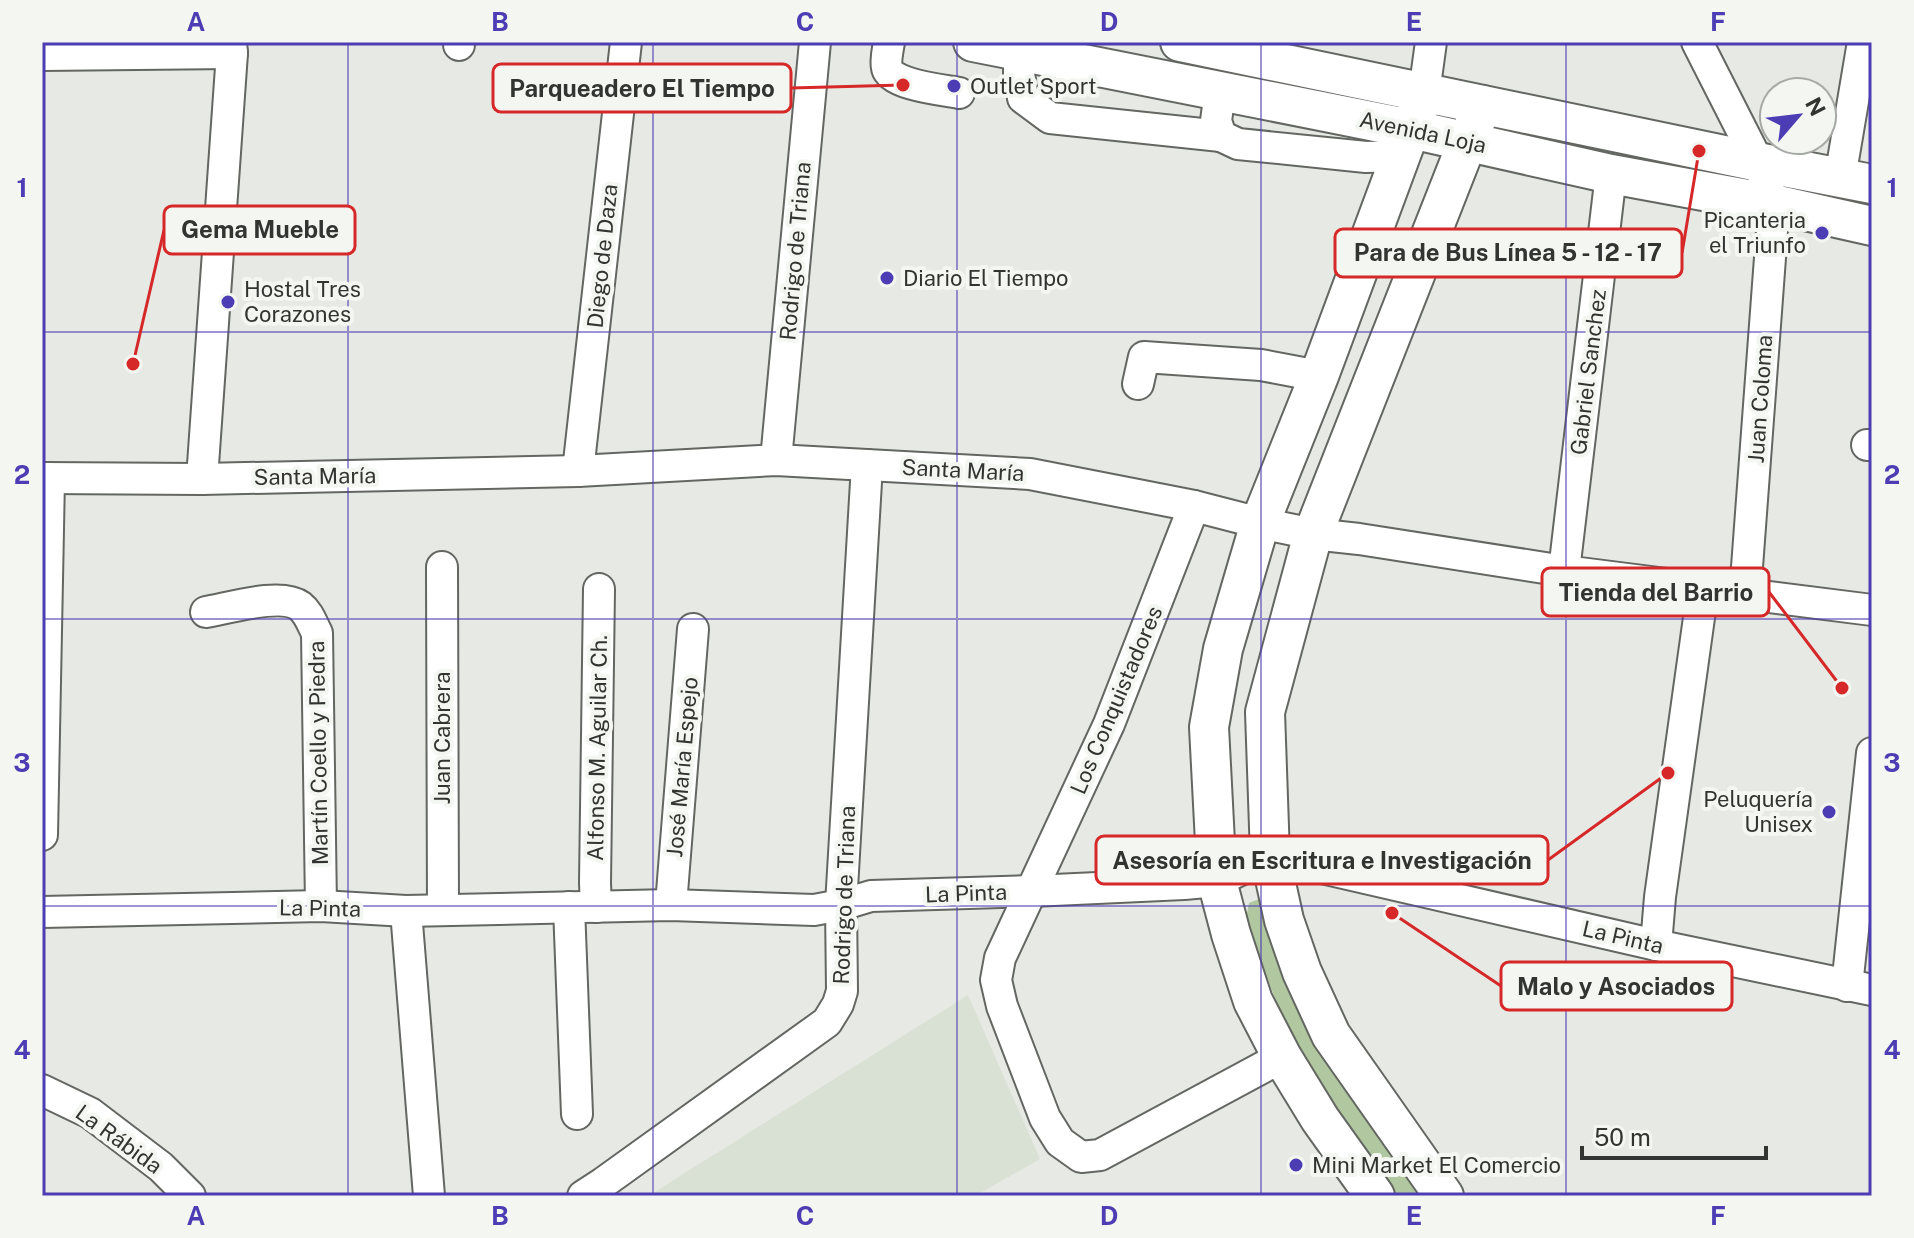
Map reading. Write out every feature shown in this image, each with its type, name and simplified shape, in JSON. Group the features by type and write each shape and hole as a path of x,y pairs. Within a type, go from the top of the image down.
{"main road":[{"name":"Avenida Loja","path":"973,42 1220,91 1406,142 1467,141 1611,174 1774,204 1872,226"},
{"name":"Avenida Loja","path":"1180,42 1284,52 1424,93 1856,181"},
{"path":"1375,1196 1320,1119 1282,1057 1253,1001 1217,881 1209,727 1223,649 1260,523 1319,376 1424,93"},
{"path":"1444,1196 1331,1035 1302,972 1284,920 1270,856 1265,712 1313,534 1482,105"}],"street":[{"name":"Diego de Daza","path":"578,471 626,42"},
{"name":"Rodrigo de Triana","path":"776,460 815,42"},
{"path":"889,42 887,67 891,76 908,83 959,93"},
{"path":"1424,93 1431,42"},
{"path":"1697,42 1758,162 1774,204"},
{"path":"1856,181 1863,42"},
{"path":"42,55 232,47 202,479"},
{"path":"1019,51 1023,98 1050,118 1221,136 1238,144 1366,157 1406,142"},
{"path":"1220,91 1216,121 1221,136"},
{"name":"Gabriel Sanchez","path":"1564,571 1611,174"},
{"name":"Juan Coloma","path":"1742,593 1747,567 1774,204"},
{"path":"1138,384 1144,357 1261,365 1319,376"},
{"name":"Santa María","path":"45,478 202,479 578,471 776,460 1030,474 1194,506 1313,534 1564,571 1872,610"},
{"name":"Rodrigo de Triana","path":"583,1196 827,1022 838,1004 842,991 841,905 867,465"},
{"path":"42,835 45,478"},
{"name":"Los Conquistadores","path":"1194,506 1109,724 1000,958 996,980 1002,1006 1045,1118 1060,1142 1081,1157 1100,1155 1282,1057"},
{"name":"Juan Cabrera","path":"442,567 443,910"},
{"name":"Alfonso M. Aguilar Ch.","path":"577,1114 582,907 595,883 599,589"},
{"path":"1656,945 1703,589"},
{"name":"Martín Coello y Piedra","path":"206,612 279,599 297,604 307,612 317,633 321,906"},
{"name":"José María Espejo","path":"671,905 693,629"},
{"path":"1860,988 1872,753"},
{"name":"La Pinta","path":"42,912 321,906 406,911 671,905 814,910 871,896 1217,881 1270,856 1656,945 1860,988"},
{"path":"406,911 429,1196"},
{"name":"La Rábida","path":"42,1090 90,1113 161,1167 190,1196"}],"shaded area":[{"path":"968,995 1040,1159 975,1196 648,1196"}],"green space":[{"path":"1259,899 1423,1196 1397,1196 1305,1059 1275,999 1246,918 1249,903"}],"place":[{"name":"Parqueadero El Tiempo","path":"903,85"},
{"name":"Outlet Sport","path":"954,86"},
{"name":"Para de Bus Línea 5 - 12 - 17","path":"1699,151"},
{"name":"Picanteria el Triunfo","path":"1822,233"},
{"name":"Diario El Tiempo","path":"887,278"},
{"name":"Hostal Tres Corazones","path":"228,302"},
{"name":"Gema Mueble","path":"133,364"},
{"name":"Tienda del Barrio","path":"1842,688"},
{"name":"Asesoría en Escritura e Investigación","path":"1668,773"},
{"name":"Peluquería Unisex","path":"1829,812"},
{"name":"Malo y Asociados","path":"1392,913"},
{"name":"Mini Market El Comercio","path":"1296,1165"}]}
